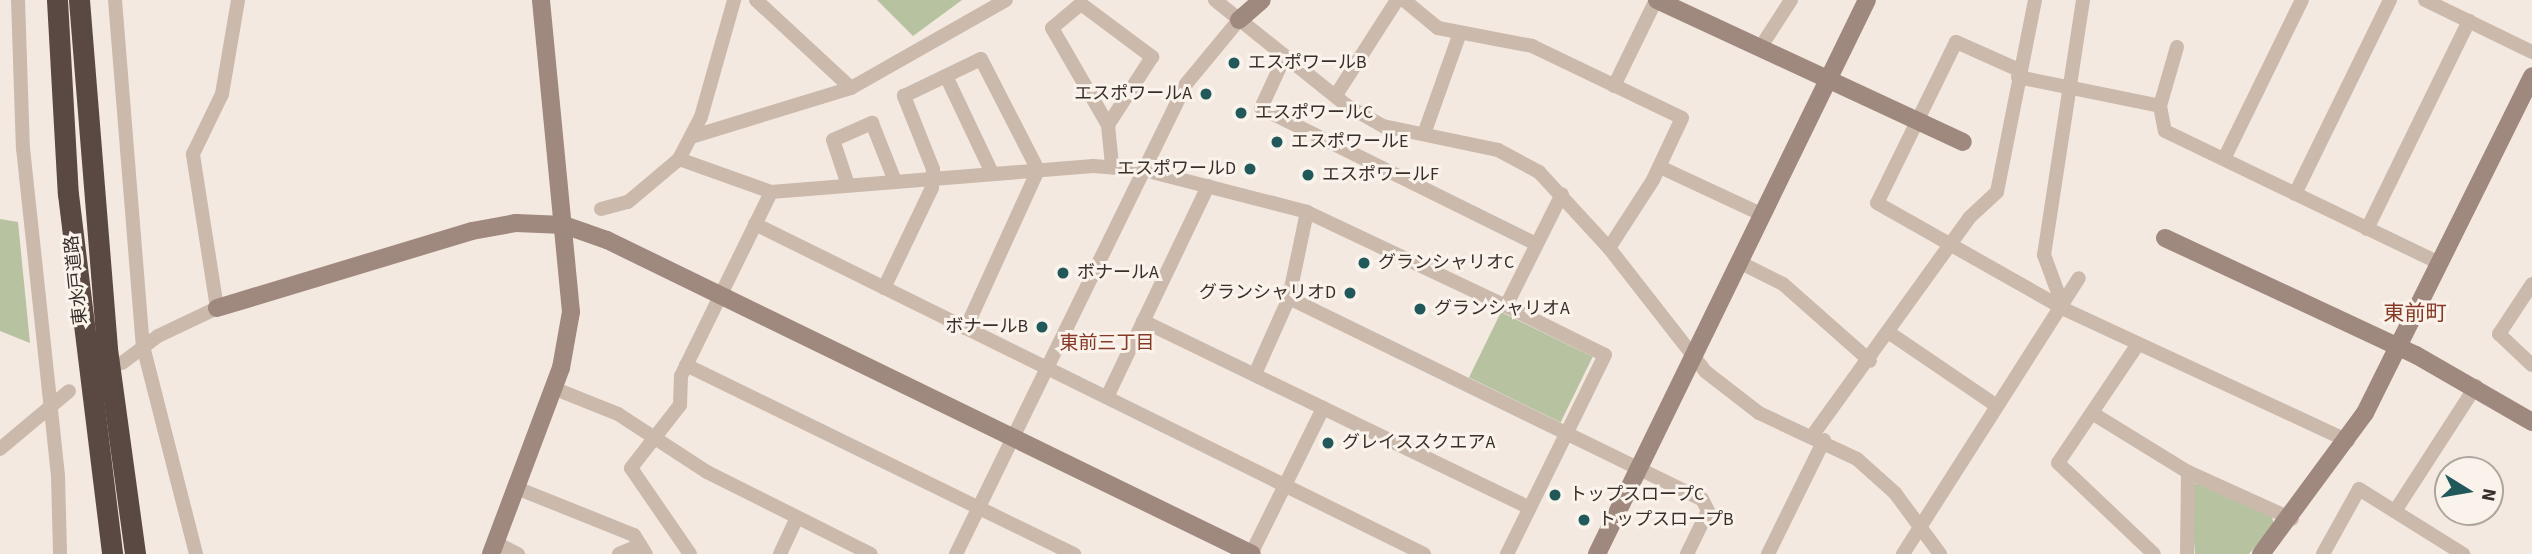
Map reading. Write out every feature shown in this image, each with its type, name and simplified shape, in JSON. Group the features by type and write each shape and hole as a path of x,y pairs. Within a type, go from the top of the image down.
{"highway":[{"name":"東水戸道路","path":"57,0 71,220 112,554"},
{"name":"東水戸道路","path":"79,0 105,336 135,554"}],"street":[{"path":"18,0 23,148 49,405 60,554"},
{"path":"115,0 143,346 196,554"},
{"path":"217,308 193,154 222,94 238,0"},
{"path":"518,554 492,548 553,388 571,312 541,0"},
{"path":"601,209 628,201 679,159 691,137 734,0"},
{"path":"756,0 851,88"},
{"path":"691,137 851,88 1006,0"},
{"path":"1215,0 1336,95 1383,126 1498,150 1539,172 1609,248 1693,359 1751,408 1818,438 1872,471 1940,554"},
{"path":"956,554 1186,84 1239,20 1262,0"},
{"path":"1336,95 1397,0"},
{"path":"1404,0 1438,28 1532,46 1682,118 1660,167 1609,248"},
{"path":"1614,86 1656,0 1963,142"},
{"path":"1760,48 1791,0"},
{"path":"1597,554 1867,0"},
{"path":"1768,554 1818,438 1948,247 1997,192 2035,0"},
{"path":"2064,309 2044,255 2083,0"},
{"path":"2224,159 2302,0"},
{"path":"2295,194 2390,0"},
{"path":"2426,0 2532,52"},
{"path":"1108,125 1152,57 1081,4 1052,28 1108,125 1112,165"},
{"path":"2367,229 2469,21"},
{"path":"1424,134 1461,33"},
{"path":"2160,106 2019,73 1956,42 1877,203 1948,247 2064,309 2348,441"},
{"path":"2177,47 2160,106 2165,131 2441,264"},
{"path":"1285,56 1261,108 1536,244"},
{"path":"884,288 933,178 904,96 981,59 1038,170"},
{"path":"946,76 992,173"},
{"path":"2261,554 2292,519 2348,441 2400,347 2532,76"},
{"path":"848,185 833,140 872,123 895,181"},
{"path":"679,159 771,192 1112,165 1144,170 1307,212 1506,306 1605,355 1507,554"},
{"path":"1660,167 1763,215"},
{"path":"966,328 1038,170"},
{"path":"1107,397 1209,186"},
{"path":"690,554 631,468 680,405 686,365 771,192"},
{"path":"1506,306 1562,194"},
{"path":"1255,374 1289,299 1307,212"},
{"path":"122,363 143,346 217,308 472,231 516,223 564,225 720,295 1252,554 1323,408"},
{"path":"755,224 1424,554"},
{"path":"2165,238 2400,347 2476,386 2532,422"},
{"path":"1741,263 1783,284 1870,361"},
{"path":"1903,554 1918,527 2064,309 2080,278"},
{"path":"2532,284 2499,334 2532,365"},
{"path":"1289,299 1707,505 1687,554"},
{"path":"1143,321 1530,508"},
{"path":"1891,334 1997,407"},
{"path":"2138,344 2058,463 2154,554"},
{"path":"686,365 1074,554"},
{"path":"2395,511 2476,386"},
{"path":"553,388 618,414 654,438 797,517 872,554"},
{"path":"0,449 49,405 69,391"},
{"path":"2092,413 2188,472 2292,519"},
{"path":"2187,554 2188,472"},
{"path":"514,487 634,536 643,549 619,554"},
{"path":"2323,554 2359,489 2463,554"},
{"path":"780,554 797,517"}],"green space":[{"path":"877,0 962,0 913,36"},
{"path":"0,219 18,222 30,343 0,331"},
{"path":"1501,312 1593,357 1561,422 1469,378"},
{"path":"2196,483 2272,517 2274,524 2249,554 2195,554 2190,489"}],"place":[{"name":"エスポワールB","path":"1234,63"},
{"name":"エスポワールA","path":"1206,94"},
{"name":"エスポワールC","path":"1241,113"},
{"name":"エスポワールE","path":"1277,142"},
{"name":"エスポワールD","path":"1250,169"},
{"name":"エスポワールF","path":"1308,175"},
{"name":"グランシャリオC","path":"1364,263"},
{"name":"ボナールA","path":"1063,273"},
{"name":"グランシャリオD","path":"1350,293"},
{"name":"グランシャリオA","path":"1420,309"},
{"name":"ボナールB","path":"1042,327"},
{"name":"グレイススクエアA","path":"1328,443"},
{"name":"トップスロープC","path":"1555,495"},
{"name":"トップスロープB","path":"1584,520"}],"district":[{"name":"東前町","path":"2415,313"},
{"name":"東前三丁目","path":"1107,344"}]}
